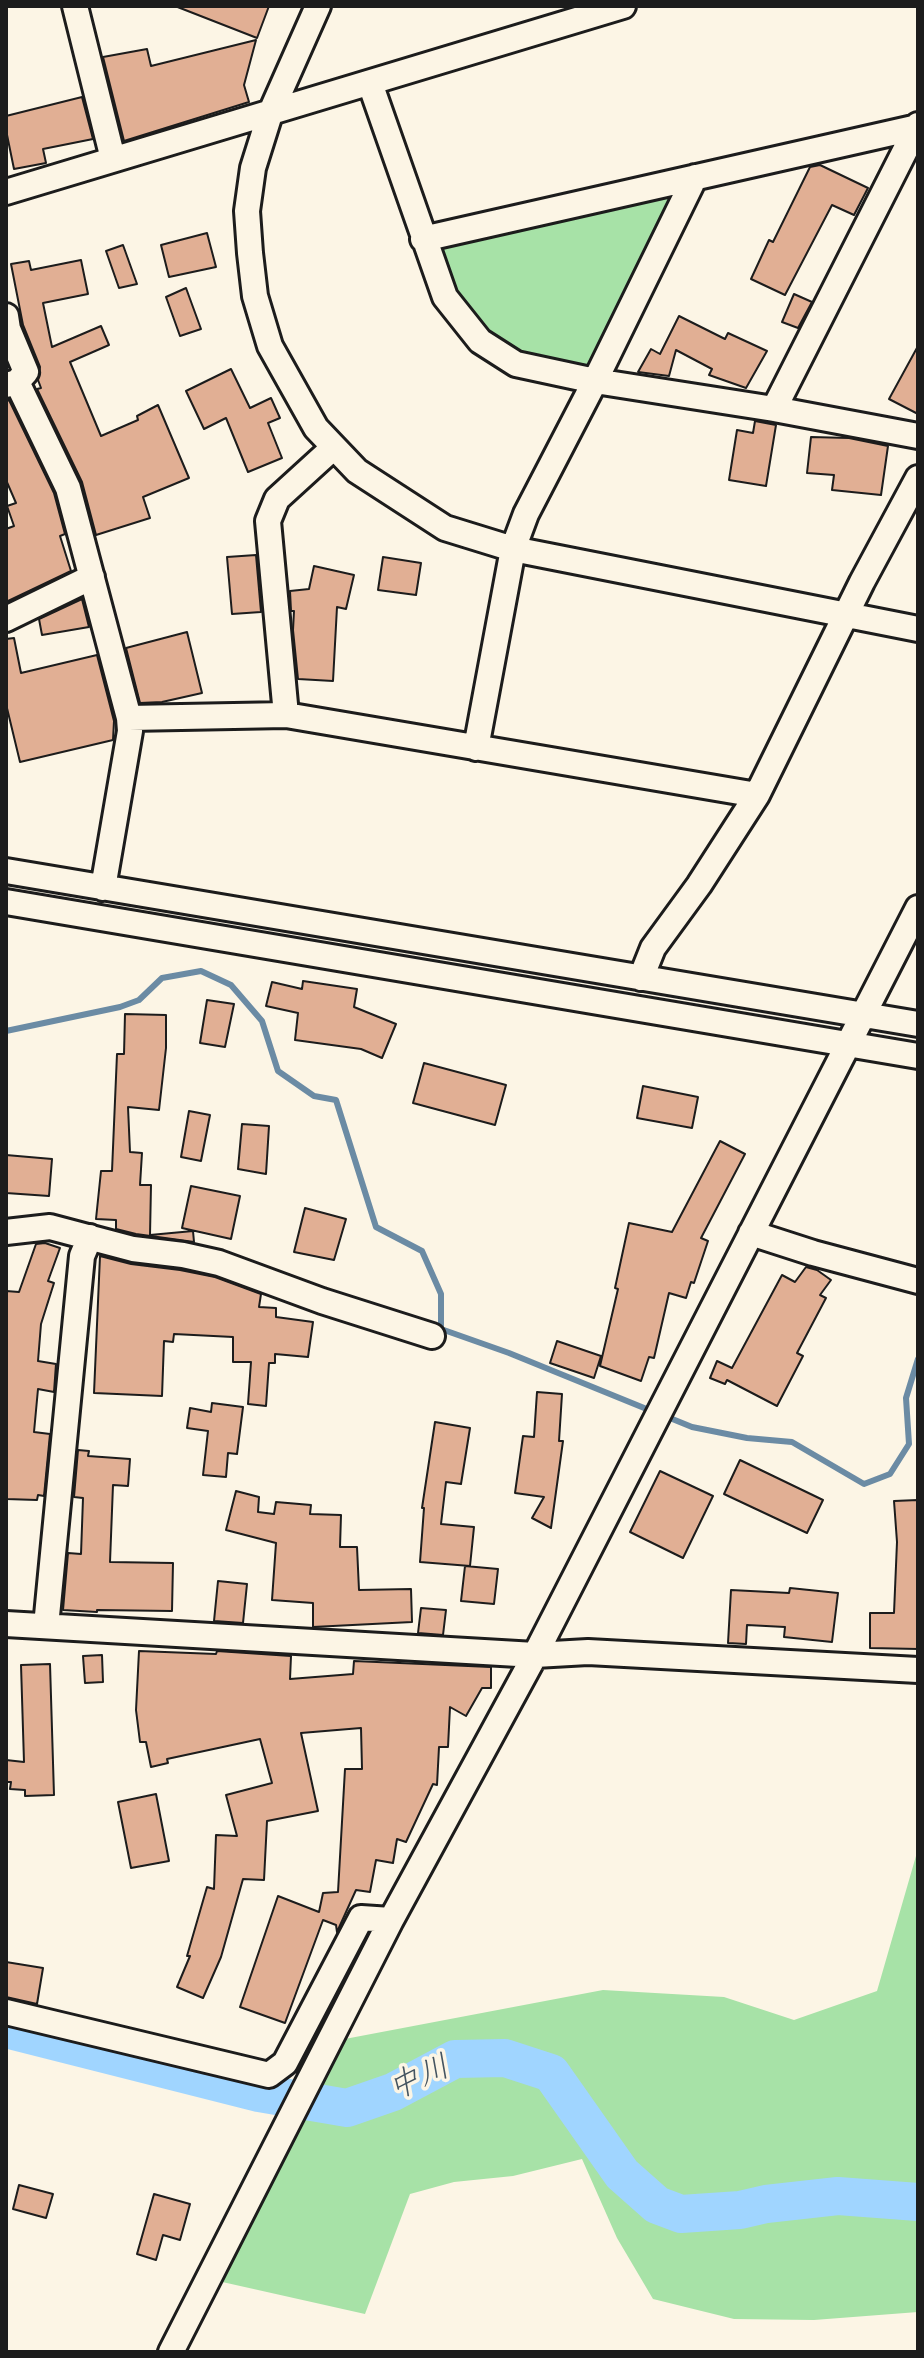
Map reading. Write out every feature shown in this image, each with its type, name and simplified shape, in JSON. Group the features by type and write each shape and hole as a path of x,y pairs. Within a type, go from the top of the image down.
{"street":[{"path":"75,6 113,159"},
{"path":"318,6 270,114 253,168 247,211 255,296 270,346 316,428 357,471 445,528 513,549 918,629"},
{"path":"6,192 623,6"},
{"path":"370,83 445,297 480,341 516,364 595,381 774,409 918,436"},
{"path":"423,239 918,126"},
{"path":"774,409 918,126"},
{"path":"476,748 513,549 526,514 695,177"},
{"path":"6,316 8,329 26,372 12,384 68,488 129,718 130,731 103,888"},
{"path":"286,715 268,521 277,499 334,447"},
{"path":"641,978 653,948 699,885 757,795 849,614 862,582 918,478"},
{"path":"6,619 92,577"},
{"path":"129,718 286,715 757,795"},
{"path":"6,871 918,1024"},
{"path":"6,902 918,1056"},
{"path":"171,2352 391,1920 535,1655 918,908"},
{"path":"6,1232 50,1227 133,1249 219,1263 322,1301 432,1336"},
{"path":"751,1233 918,1281"},
{"path":"46,1626 82,1256 90,1237"},
{"path":"6,1624 535,1655 588,1652 918,1670"},
{"path":"6,2012 269,2075 285,2063 361,1918 391,1920"}],"green space":[{"path":"676,192 589,367 509,350 480,327 460,305 439,245"},
{"path":"918,1849 918,2312 814,2320 734,2319 653,2299 617,2238 582,2159 513,2176 454,2182 410,2194 365,2314 209,2279 329,2042 603,1990 724,1997 794,2020 877,1991"}],"building":[{"path":"175,6 269,6 257,38"},
{"path":"256,40 244,85 249,102 124,141 103,57 147,49 151,66"},
{"path":"82,97 93,139 43,149 46,163 14,169 6,116"},
{"path":"820,165 868,188 854,215 832,205 785,295 751,279 810,167"},
{"path":"207,233 216,267 169,277 161,245"},
{"path":"123,245 137,284 119,288 106,251"},
{"path":"81,260 88,294 43,303 52,347 101,326 109,345 70,362 101,436 138,420 137,416 158,405 189,478 143,497 150,518 96,535 82,482 37,389 41,388 38,380 40,367 23,325 11,264 29,261 31,270"},
{"path":"186,288 201,329 180,336 166,297"},
{"path":"794,294 812,302 798,328 782,322"},
{"path":"679,316 725,339 728,333 767,351 746,388 709,375 712,369 676,350 669,376 638,372 651,349 660,354"},
{"path":"918,346 918,414 889,399"},
{"path":"231,369 250,408 271,398 280,418 268,423 282,458 248,472 226,418 204,429 186,391"},
{"path":"9,400 54,493 65,534 60,536 71,571 6,602 6,529 14,526 7,506 16,503 6,480 6,401"},
{"path":"755,421 776,425 766,486 729,480 737,430 753,433"},
{"path":"811,437 849,438 888,446 881,495 832,490 834,475 807,473"},
{"path":"256,555 261,612 232,614 227,557"},
{"path":"383,557 421,563 416,595 378,590"},
{"path":"314,566 354,575 346,609 337,607 333,681 298,679 290,591 309,589"},
{"path":"82,599 89,627 42,635 39,619"},
{"path":"187,632 202,693 162,702 140,703 126,648"},
{"path":"14,638 21,673 97,655 114,721 113,740 20,762 6,704 6,639"},
{"path":"303,981 357,989 354,1007 396,1024 382,1058 361,1049 295,1040 298,1013 266,1006 272,982 302,989"},
{"path":"207,1000 234,1004 225,1047 200,1043"},
{"path":"125,1014 166,1015 166,1048 159,1110 128,1107 130,1152 142,1153 140,1185 151,1185 150,1235 193,1231 194,1242 136,1234 116,1229 116,1220 96,1219 101,1171 112,1171 117,1054 124,1054"},
{"path":"424,1063 506,1085 495,1125 413,1103"},
{"path":"643,1086 698,1097 692,1128 637,1118"},
{"path":"189,1111 210,1115 201,1161 181,1157"},
{"path":"242,1124 269,1126 266,1174 238,1169"},
{"path":"720,1141 745,1154 701,1238 708,1241 686,1298 669,1293 654,1358 649,1357 641,1381 600,1366 629,1223 672,1232"},
{"path":"6,1155 52,1159 49,1196 6,1193"},
{"path":"191,1186 240,1196 231,1239 182,1228"},
{"path":"305,1208 346,1219 334,1260 294,1252"},
{"path":"45,1243 60,1248 48,1281 54,1283 41,1324 38,1361 56,1364 54,1392 38,1389 34,1432 50,1434 44,1496 38,1495 37,1500 6,1499 6,1291 19,1292 36,1244"},
{"path":"100,1256 215,1277 261,1294 259,1307 276,1308 276,1317 313,1322 308,1357 275,1354 275,1363 269,1363 266,1406 248,1404 251,1362 233,1362 233,1337 174,1334 173,1342 164,1341 162,1396 94,1393"},
{"path":"806,1267 817,1270 831,1280 820,1295 826,1298 797,1353 803,1356 777,1406 727,1380 725,1384 710,1378 717,1361 732,1368 782,1275 795,1282"},
{"path":"557,1341 601,1356 594,1378 550,1363"},
{"path":"537,1392 562,1394 559,1441 563,1441 551,1528 532,1518 544,1497 515,1493 523,1436 534,1437"},
{"path":"212,1403 243,1407 237,1454 228,1453 226,1477 203,1475 208,1431 187,1428 190,1408 211,1412"},
{"path":"435,1422 470,1428 461,1484 446,1482 441,1524 474,1527 470,1566 420,1562 422,1508"},
{"path":"78,1450 89,1451 88,1456 130,1459 128,1486 113,1485 110,1562 173,1563 172,1611 63,1610 68,1553 81,1554 83,1498 74,1497"},
{"path":"740,1460 823,1500 807,1533 724,1494"},
{"path":"660,1471 713,1496 683,1558 630,1532"},
{"path":"236,1491 259,1497 258,1512 274,1514 276,1502 311,1505 310,1514 341,1515 340,1547 357,1547 359,1590 411,1589 412,1622 313,1627 313,1603 272,1600 276,1543 226,1530"},
{"path":"918,1500 918,1649 870,1648 870,1613 894,1613 897,1542 894,1501"},
{"path":"465,1566 498,1569 494,1604 461,1601"},
{"path":"218,1581 247,1584 243,1623 214,1621"},
{"path":"790,1588 838,1593 832,1642 784,1637 785,1627 747,1625 746,1644 728,1643 731,1590 789,1593"},
{"path":"421,1608 446,1610 443,1635 418,1633"},
{"path":"139,1651 216,1654 217,1651 291,1656 290,1679 353,1674 354,1661 491,1667 491,1688 482,1688 466,1716 450,1707 448,1747 439,1747 437,1785 433,1784 406,1842 397,1839 393,1863 376,1860 370,1892 356,1890 337,1932 336,1925 323,1920 285,2023 240,2007 278,1896 319,1912 323,1893 338,1892 345,1769 362,1769 361,1728 301,1733 318,1811 267,1821 264,1880 243,1879 221,1957 203,1998 177,1987 190,1956 187,1956 207,1887 214,1889 216,1835 237,1836 226,1795 272,1783 260,1739 167,1759 168,1763 151,1767 146,1742 140,1742 136,1710"},
{"path":"102,1655 103,1682 85,1683 83,1656"},
{"path":"50,1664 54,1795 25,1796 25,1790 10,1789 11,1782 6,1782 6,1760 24,1762 21,1665"},
{"path":"156,1794 169,1861 131,1868 118,1802"},
{"path":"6,1962 43,1968 37,2004 6,1997"},
{"path":"19,2185 53,2194 46,2218 13,2209"},
{"path":"154,2194 190,2204 180,2240 163,2235 156,2260 137,2254"}],"waterway":[{"path":"6,1031 120,1007 139,1000 162,978 201,971 231,985 262,1021 278,1071 314,1096 336,1100 376,1227 422,1251 441,1294 441,1329 654,1412"},
{"path":"665,1416 692,1427 747,1438 792,1442 864,1484 890,1474 909,1444 906,1398 918,1359"},
{"name":"中川","path":"6,2029 259,2093 347,2108 393,2092 455,2059 505,2058 551,2073 622,2174 657,2205 681,2214 740,2210 838,2196 918,2202"}]}
